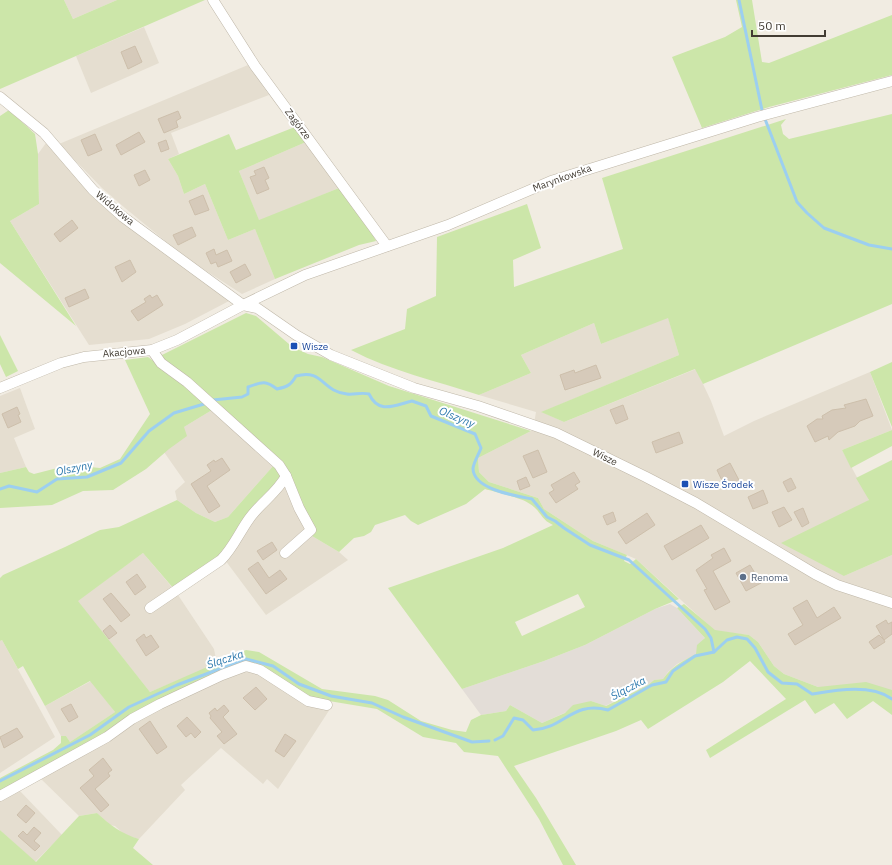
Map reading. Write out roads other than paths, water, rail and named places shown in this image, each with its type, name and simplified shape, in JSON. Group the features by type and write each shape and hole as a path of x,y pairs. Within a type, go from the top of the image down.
{"street":[{"name":"Zagórze","path":"213,0 255,66 387,246"},
{"name":"Marynkowska","path":"243,305 305,275 448,225 551,181 612,160 757,116 892,81"},
{"name":"Widokowa","path":"0,97 44,133 93,190 123,217 243,305"},
{"name":"Akacjowa","path":"0,388 61,363 84,356 152,350 177,340 243,305"},
{"name":"Wisze","path":"243,305 257,308 296,335 331,356 414,388 478,406 556,433 696,503 815,574 837,585 892,603"},
{"path":"152,350 161,364 187,382 279,465 286,476 311,530 285,553"},
{"path":"150,608 220,560 229,552 249,519 280,487 286,476"},
{"path":"0,796 107,737 132,719 160,704 222,675 246,666 260,670 308,701 328,706"}],"waterway":[{"path":"739,0 762,110"},
{"path":"765,119 797,202 807,213 824,228 869,245 892,249"},
{"name":"Olszyny","path":"213,400 242,397 248,394 248,387 260,383 269,384 277,389 290,384 296,376 305,374 312,375 339,392 350,394 369,394 378,405 388,407 412,401 426,406 431,416 475,434 481,448 473,469 475,476 481,482 497,491 532,499 547,517 590,545 629,560 705,629 711,638 714,652"},
{"name":"Olszyny","path":"0,489 9,486 37,492 57,479 87,477 121,463 149,431 174,413 204,404"},
{"name":"Ślączka","path":"495,740 503,736 514,718 523,720 533,730 552,725 586,709 596,708 608,710 652,685 666,682 673,671 695,656 714,652 727,640 737,637 747,639 755,648 768,672 782,683 797,684 812,694 854,689 874,691 884,694 892,699"},
{"name":"Ślączka","path":"0,781 90,735 129,707 177,685 246,659 273,666 299,684 331,696 372,703 403,717 472,742 489,741"}],"place":[{"name":"Wisze","path":"294,346"},
{"name":"Wisze Środek","path":"685,484"},
{"name":"Renoma","path":"743,577"}]}
